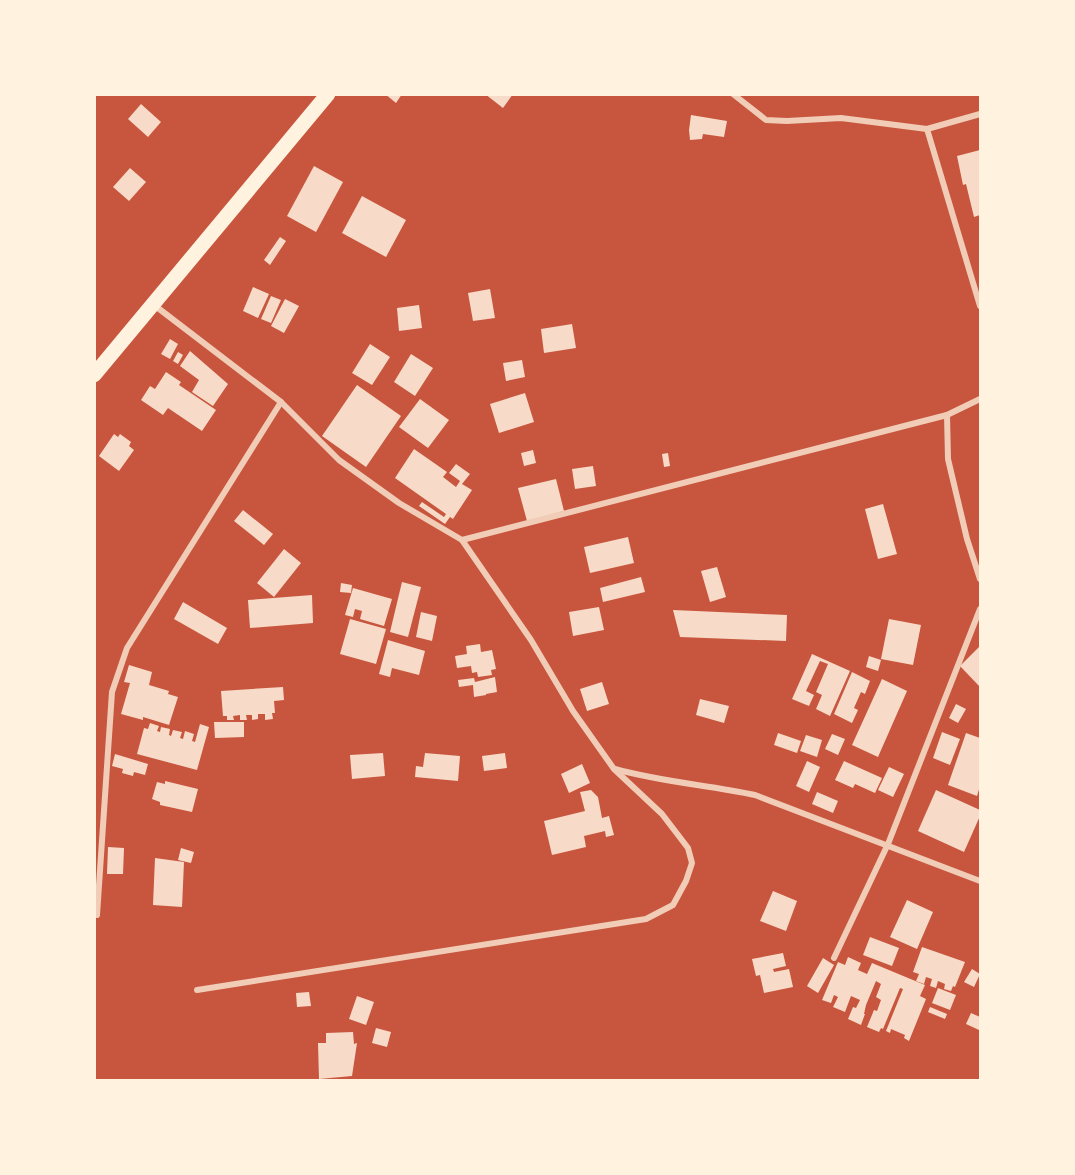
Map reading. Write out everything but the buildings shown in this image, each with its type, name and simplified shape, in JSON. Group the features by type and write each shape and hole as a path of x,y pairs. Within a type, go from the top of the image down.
{"highway":[{"path":"94,375 325,95"}],"street":[{"path":"733,94 766,120 841,118 927,129 981,114"},
{"path":"927,129 981,306"},
{"path":"154,305 281,402 339,460 399,503 462,540 531,640 573,711 614,769 662,814 687,848 692,863 686,881 673,905 646,919 197,990"},
{"path":"462,540 947,415 981,399"},
{"path":"97,915 112,692 127,648 281,402"},
{"path":"947,415 948,459 968,539 981,579"},
{"path":"834,958 888,844 981,609"},
{"path":"614,769 640,776 717,786 755,795 981,881"}]}
